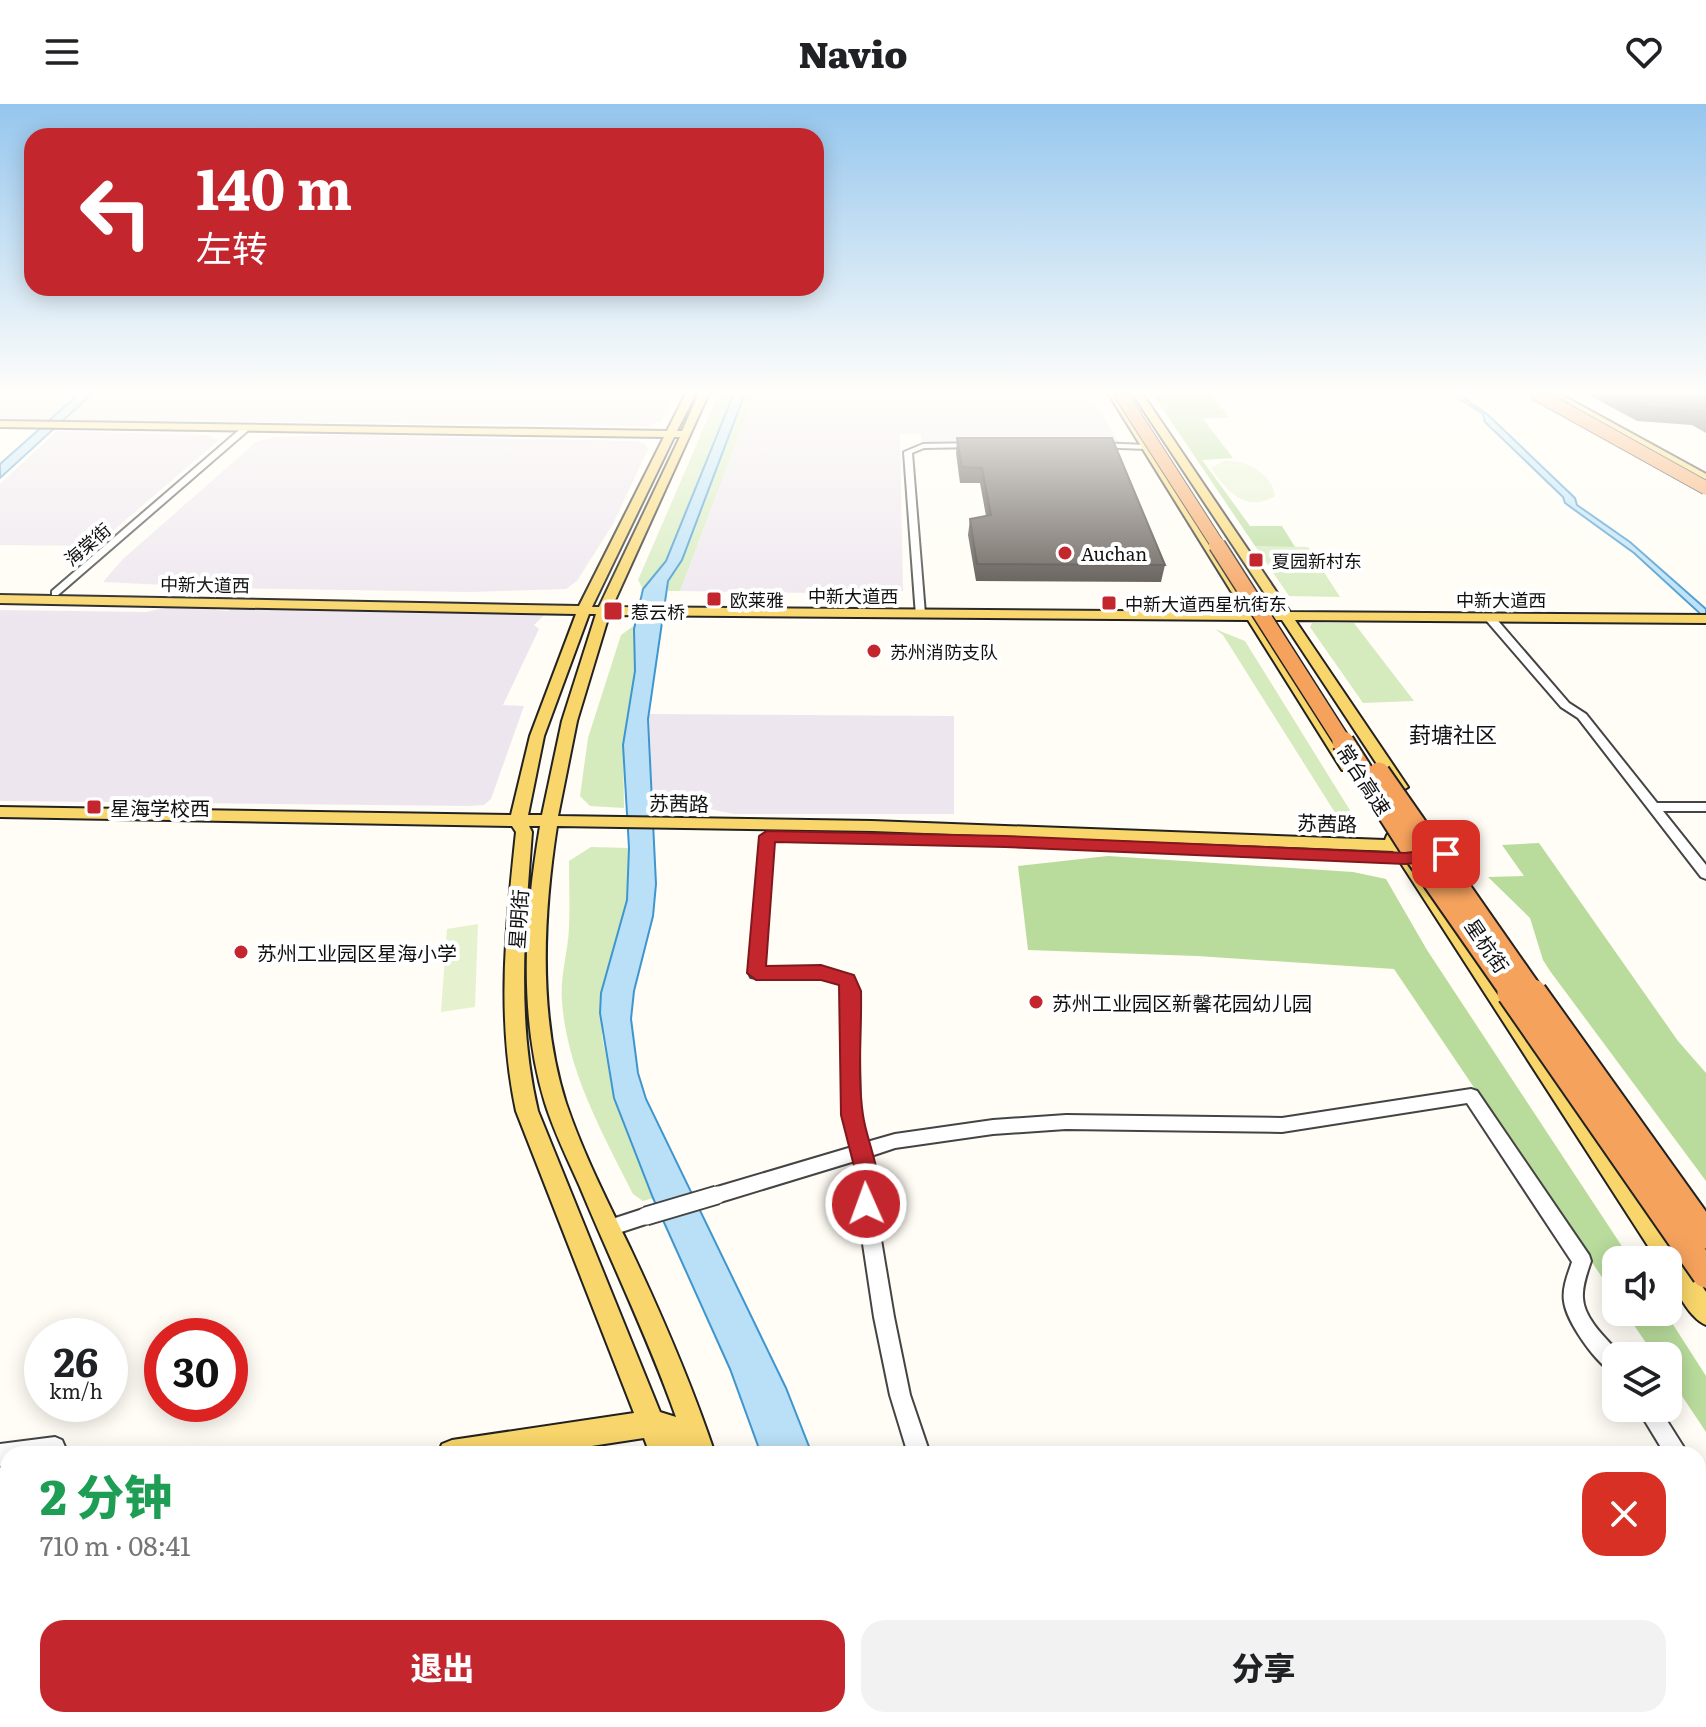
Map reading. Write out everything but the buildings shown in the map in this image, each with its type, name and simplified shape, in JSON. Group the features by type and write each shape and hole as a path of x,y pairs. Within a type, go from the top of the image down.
{"highway":[{"name":"常台高速","path":"1168,469 1412,850 1706,1274"},
{"name":"常台高速","path":"1181,469 1430,850 1706,1233"},
{"path":"1671,469 1706,490"},
{"path":"1687,469 1706,479"}],"main road":[{"name":"星明街","path":"654,469 586,605 537,736 521,827 511,1015 518,1080 539,1146 661,1446"},
{"name":"星明街","path":"669,469 606,606 565,735 548,827 538,946 541,1042 556,1103 609,1228 690,1446"},
{"path":"1160,469 1207,545 1231,557 1266,612"},
{"name":"星杭街","path":"1182,469 1401,852 1706,1313"},
{"path":"1666,469 1706,490"},
{"name":"中新大道西","path":"0,592 675,608 1696,614"},
{"name":"中新大道西","path":"0,599 586,605"},
{"name":"星杭街","path":"1266,612 1346,705 1706,1233"},
{"name":"中新大道西","path":"1266,612 1489,617 1696,614"},
{"name":"苏茜路","path":"0,812 521,827"},
{"name":"苏茜路","path":"0,822 668,829 872,826 1446,854"},
{"name":"苏茜路","path":"668,829 767,836 1401,852"},
{"path":"504,1446 654,1423 688,1446"}],"street":[{"name":"海棠街","path":"55,593 199,469"},
{"path":"909,469 919,609"},
{"path":"1489,617 1565,705 1582,716 1706,874"},
{"path":"1655,807 1706,807"},
{"path":"767,836 756,973 821,973 847,980 851,991 852,1115 862,1151 866,1204 884,1317 900,1395 916,1446"},
{"path":"609,1228 895,1141 993,1127 1066,1122 1282,1125 1471,1096 1582,1261 1574,1288 1574,1305 1602,1348"},
{"path":"1656,1422 1672,1446"}],"shaded area":[{"path":"16,469 185,469 95,546 0,545 0,484"},
{"path":"226,469 639,469 613,524 577,581 566,589 472,592 228,588 103,582 123,559"},
{"path":"726,469 901,469 903,591 885,594 680,591"},
{"path":"234,605 546,613 534,625 539,629 503,705 524,706 491,799 484,805 469,806 0,801 0,610 146,612 175,606 215,606 216,610 228,611"},
{"path":"649,714 954,716 954,814 734,814 709,809 653,809"}],"green space":[{"path":"686,469 703,469 666,561 643,589 638,580"},
{"path":"716,469 726,469 680,591 668,591 668,581 682,560"},
{"path":"1203,469 1208,469 1250,526 1282,526 1295,547 1255,546"},
{"path":"1212,469 1256,469 1268,480 1275,496 1264,501 1246,501 1223,484"},
{"path":"1255,546 1308,547 1340,597 1289,596"},
{"path":"1312,623 1354,623 1414,701 1363,703 1310,627"},
{"path":"635,625 635,671 623,745 624,808 590,806 580,796 588,738 621,635"},
{"path":"1215,629 1245,641 1356,820 1358,828 1328,830 1339,819 1223,635"},
{"path":"1539,843 1678,1041 1706,1073 1706,1181 1550,971 1543,960 1530,918 1488,877 1524,876 1502,845"},
{"path":"591,847 629,848 627,900 601,993 602,1036 614,1098 653,1198 643,1201 633,1194 598,1124 578,1076 565,1027 562,992 569,928 569,861"},
{"path":"1108,856 1353,872 1386,879 1427,950 1622,1246 1602,1246 1602,1277 1394,969 1197,956 1028,950 1018,866"},
{"path":"478,924 475,1007 441,1012 447,929"},
{"path":"1635,1326 1674,1326 1706,1376 1706,1432 1682,1396 1682,1342 1645,1342"}],"water":[{"path":"0,469 10,469 0,478"},
{"path":"703,469 716,469 682,560 668,581 648,719 656,884 653,916 634,991 631,1019 638,1073 646,1099 786,1388 809,1446 758,1446 730,1369 653,1198 614,1098 600,1013 601,993 627,900 629,848 623,745 635,671 634,629 643,589 666,561"},
{"path":"1534,469 1544,469 1575,498 1577,505 1630,542 1706,609 1706,619 1634,553 1565,503 1563,497"}],"place":[{"name":"Auchan","path":"1065,553"},
{"name":"夏园新村东","path":"1256,560"},
{"name":"欧莱雅","path":"714,599"},
{"name":"中新大道西星杭街东","path":"1109,603"},
{"name":"惹云桥","path":"613,611"},
{"name":"苏州消防支队","path":"874,651"},
{"name":"星海学校西","path":"94,807"},
{"name":"苏州工业园区星海小学","path":"241,952"},
{"name":"苏州工业园区新馨花园幼儿园","path":"1036,1002"}],"district":[{"name":"葑塘社区","path":"1453,733"}],"route":[{"path":"866,1204 865,1166 852,1115 851,991 847,980 821,973 756,973 767,836 1405,858 1446,854"}]}
